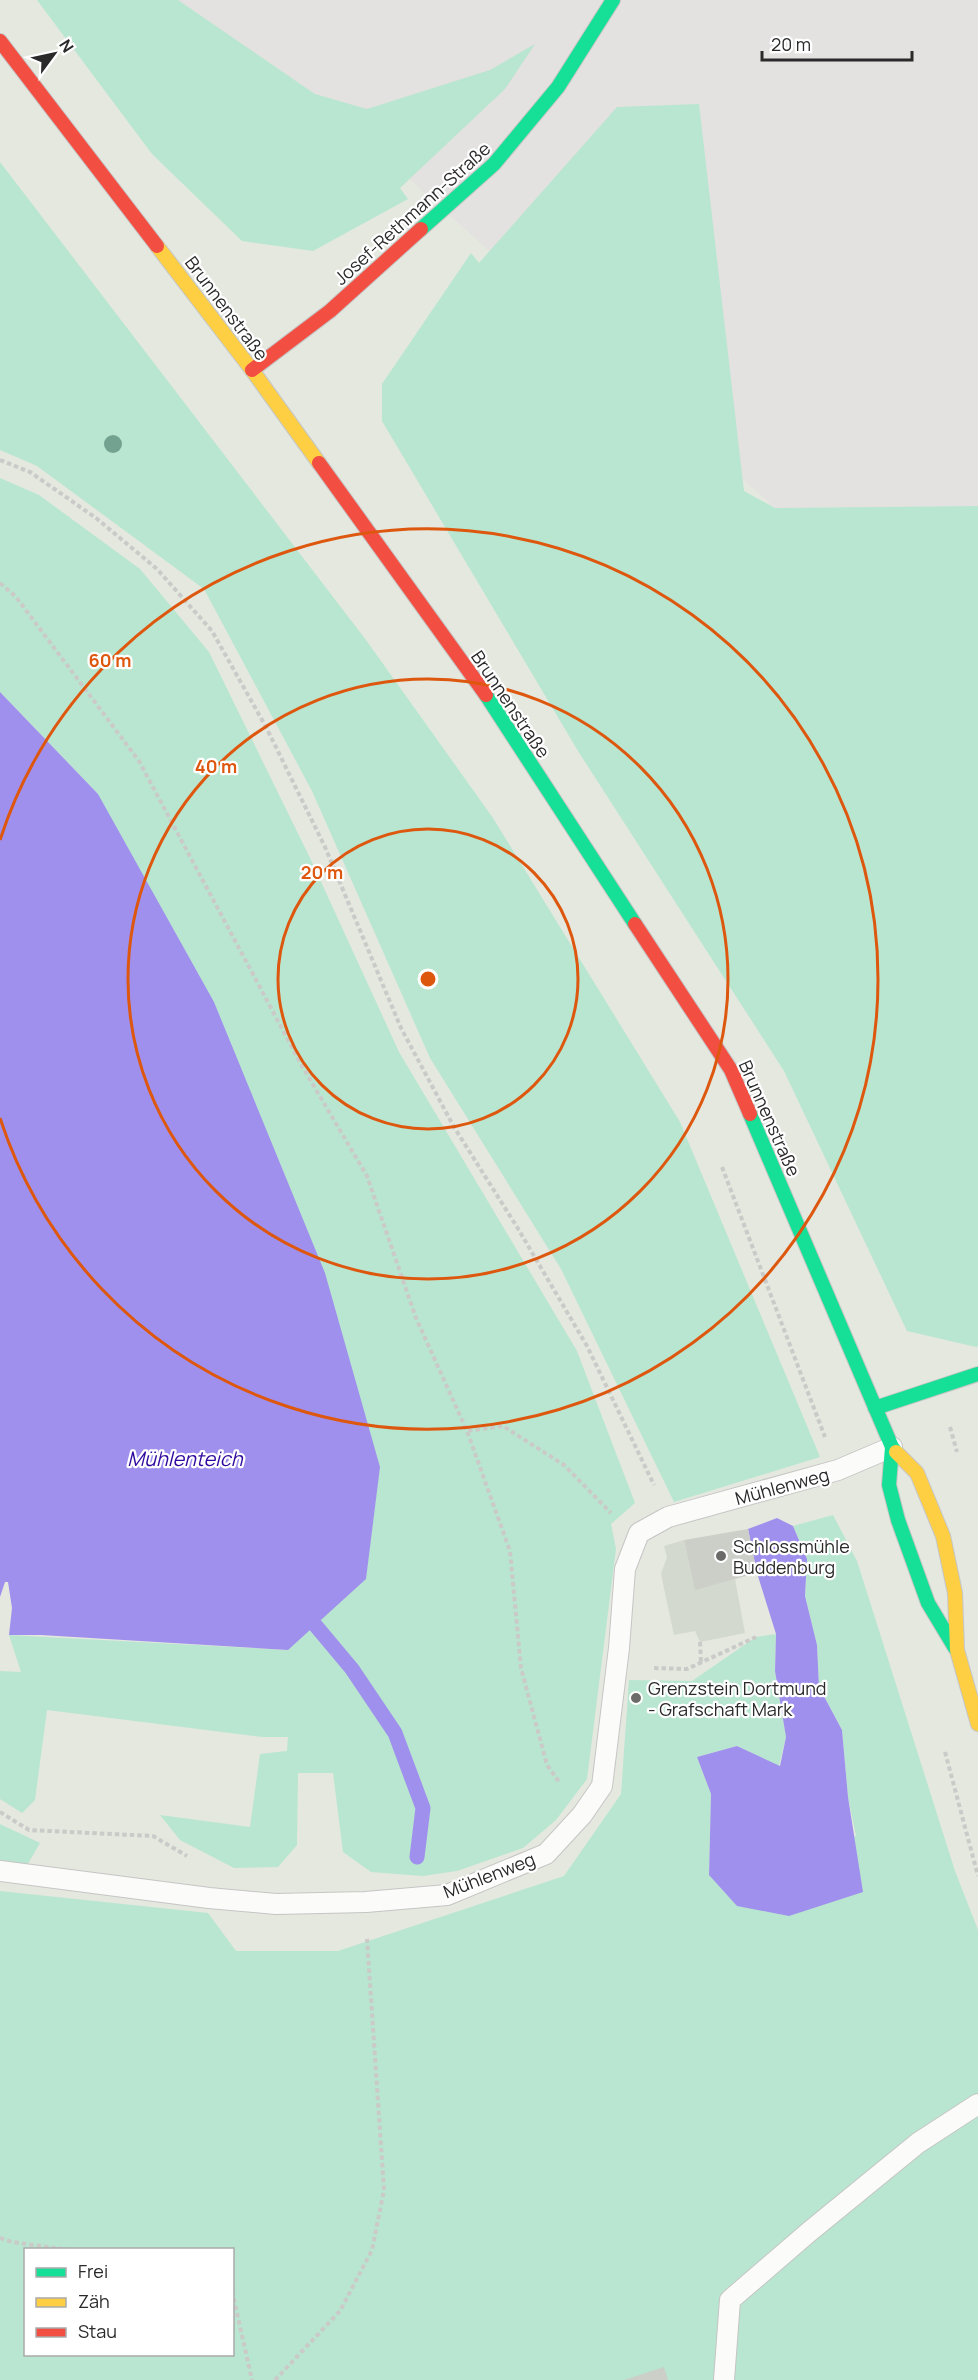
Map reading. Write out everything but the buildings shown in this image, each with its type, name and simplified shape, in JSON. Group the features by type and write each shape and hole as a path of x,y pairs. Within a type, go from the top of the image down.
{"street":[{"name":"Josef-Rethmann-Straße","path":"252,370 330,311 494,164 558,87 613,0"},
{"name":"Brunnenstraße","path":"0,40 252,370 487,697 731,1070 892,1447 917,1473 943,1536 955,1593 957,1650 978,1724"},
{"path":"875,1408 978,1374"},
{"name":"Brunnenstraße","path":"892,1447 889,1485 898,1520 928,1603 957,1650"}],"lane":[{"name":"Mühlenweg","path":"0,1871 209,1898 276,1904 366,1902 447,1895 546,1854 582,1815 602,1786 619,1648 625,1569 639,1533 668,1517 838,1470 892,1447"},
{"path":"724,2380 730,2300 808,2232 918,2143 978,2104"}],"path":[{"path":"0,460 30,472 96,518 157,569 212,631 266,727 325,847 401,1029 454,1127 518,1227 587,1346 648,1470 668,1517"},
{"path":"0,583 16,597 139,761 302,1066 367,1176 416,1318 467,1431 510,1551 521,1668 547,1765 582,1815"},
{"path":"719,1160 838,1470"},
{"path":"467,1431 502,1426 564,1465 611,1514 639,1533"},
{"path":"619,1648 654,1668 687,1669 756,1637"},
{"path":"700,1642 701,1663"},
{"path":"0,1812 29,1830 153,1836 213,1872 209,1898"},
{"path":"275,2380 339,2312 372,2250 384,2190 367,1949 366,1902"},
{"path":"0,2238 55,2248"},
{"path":"234,2300 252,2380"}],"shaded area":[{"path":"178,0 978,0 978,506 775,508 315,94"},
{"path":"684,1540 695,1589 735,1579 745,1633 700,1642 695,1631 674,1635 661,1574 667,1557 664,1546"}],"green space":[{"path":"37,0 178,0 315,94 367,109 490,70 535,44 505,89 400,188 408,199 313,251 242,241 152,154"},
{"path":"699,104 744,491 775,508 978,506 978,1346 976,1347 907,1331 784,1071 578,751 382,421 382,384 471,253 479,263 617,107"},
{"path":"0,162 366,640 493,818 680,1122 820,1457 674,1502 561,1269 430,1058 312,791 204,589 37,466 0,450"},
{"path":"0,478 39,495 140,569 209,652 311,860 399,1052 577,1351 635,1503 611,1524 616,1549 587,1779 556,1820 523,1848 457,1871 423,1876 371,1872 343,1852 333,1773 298,1773 297,1845 278,1867 234,1868 180,1840 160,1815 250,1827 260,1754 287,1751 288,1737 262,1737 47,1710 35,1800 22,1813 0,1799 0,1671 21,1672 9,1635 288,1650 98,794 0,692"},
{"path":"833,1515 857,1561 955,1871 978,1930 978,2380 0,2380 0,1891 208,1913 236,1951 338,1951 564,1876 621,1794 629,1680 692,1681 756,1637 776,1634 775,1671 786,1737 779,1766 737,1746 697,1757 711,1794 709,1875 856,1836 848,1797 842,1730 819,1687 817,1645 805,1596 807,1559 793,1526"},
{"path":"0,1824 40,1843 26,1867 0,1862"}],"water":[{"name":"Mühlenteich","path":"0,692 98,794 214,1002 325,1273 380,1467 366,1579 288,1650 9,1635 12,1608 8,1582 5,1582 0,1597"},
{"path":"777,1518 793,1526 807,1559 805,1596 817,1645 819,1687 842,1730 848,1797 863,1892 789,1916 737,1906 709,1875 711,1794 697,1757 737,1746 780,1766 786,1737 775,1671 776,1634 757,1573 748,1529"}],"waterway":[{"path":"316,1626 352,1669 395,1733 423,1808 417,1857"}],"traffic: fast":[{"path":"421,229 494,164 558,87 613,0"},
{"path":"486,695 635,924"},
{"path":"750,1114 896,1452"},
{"path":"875,1408 978,1374"},
{"path":"892,1447 889,1485 898,1520 928,1603 955,1648"}],"traffic: slow":[{"path":"157,246 252,370 319,463"},
{"path":"896,1452 917,1473 943,1536 955,1593 957,1650 978,1724"}],"traffic: jam":[{"path":"0,41 157,246"},
{"path":"252,370 330,311 421,229"},
{"path":"319,463 486,695"},
{"path":"635,924 731,1070 750,1114"}],"place":[{"name":"Schlossmühle Buddenburg","path":"721,1556"},
{"name":"Grenzstein Dortmund - Grafschaft Mark","path":"636,1698"}]}
